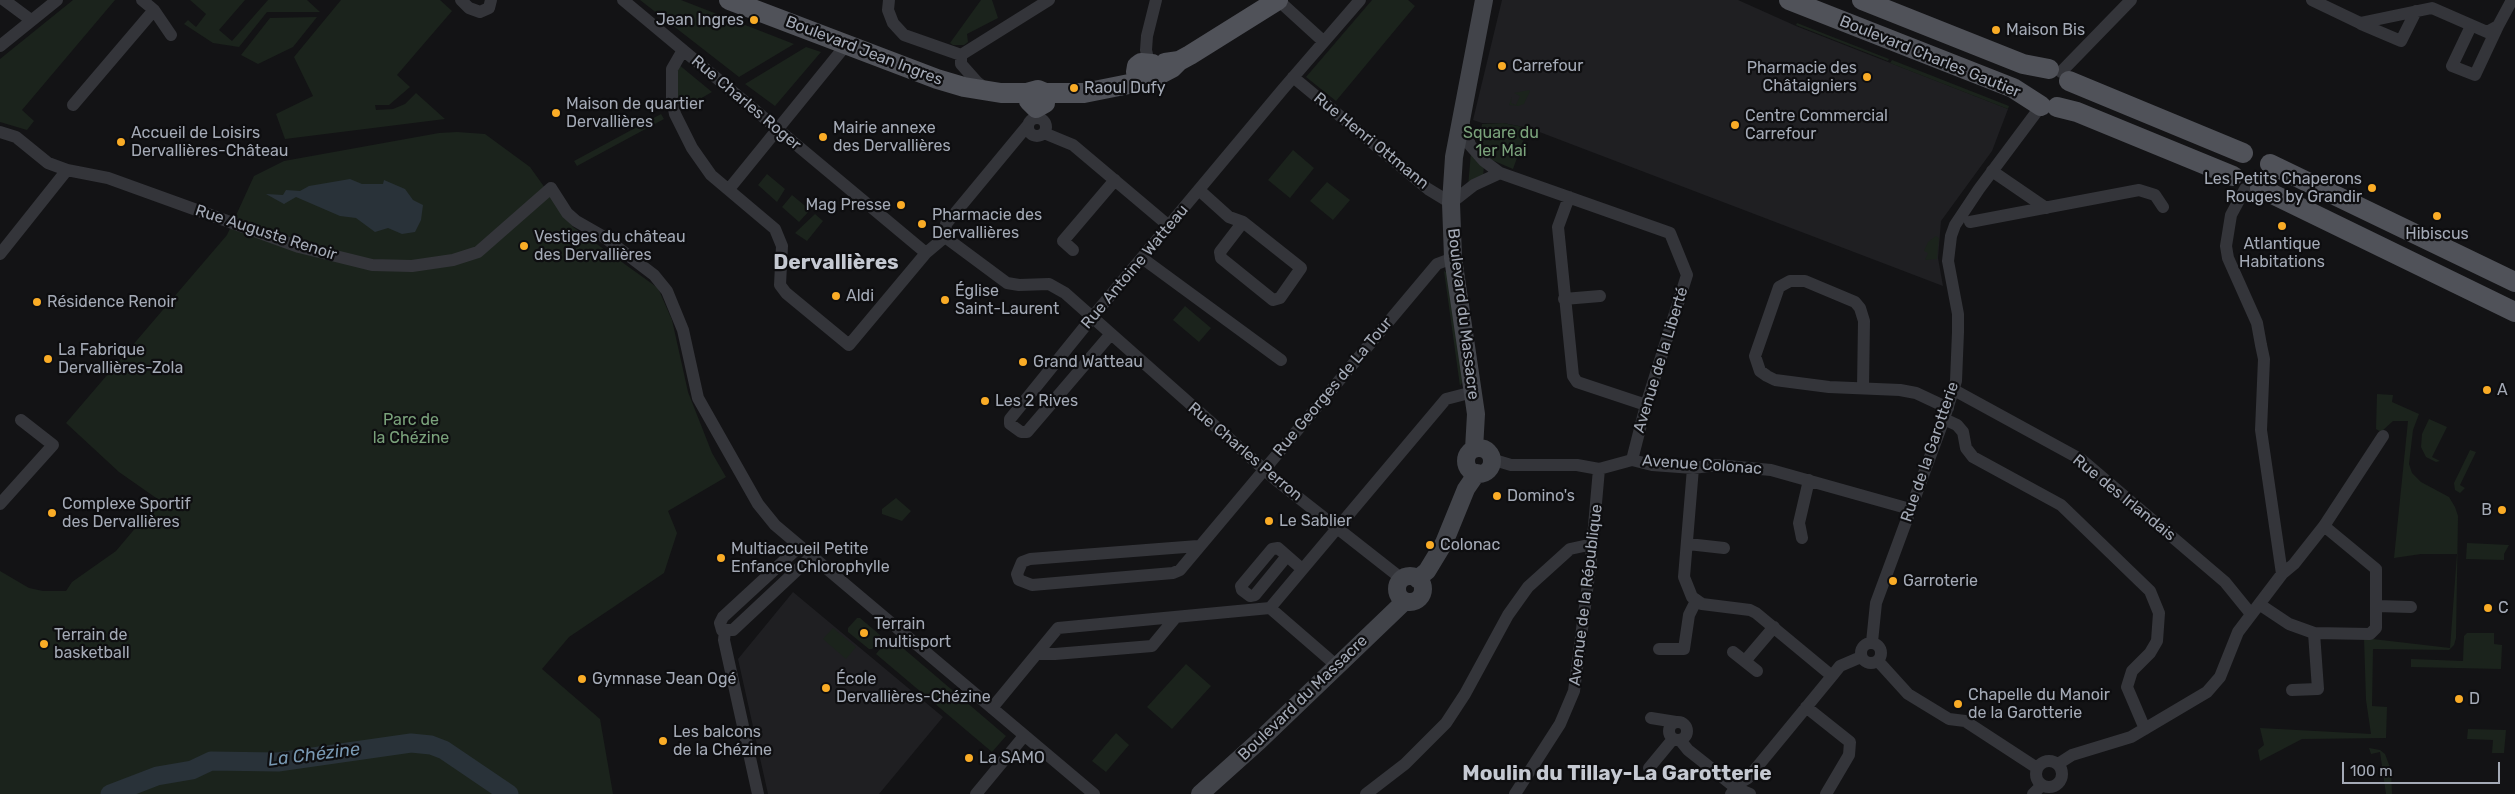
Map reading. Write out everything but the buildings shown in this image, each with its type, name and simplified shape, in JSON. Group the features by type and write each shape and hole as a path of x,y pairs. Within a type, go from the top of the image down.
{"main road":[{"name":"Boulevard Jean Ingres","path":"729,0 752,4 846,44 937,79 995,92 1038,113 1073,94 1118,84 1145,69 1172,68 1179,61 1278,0"},
{"name":"Boulevard du Massacre","path":"1474,449 1476,432 1473,392 1453,258 1451,203 1454,157 1486,0"},
{"name":"Boulevard Charles Gautier","path":"1789,0 2013,88 2049,107 2077,112 2246,184 2515,312"},
{"name":"Boulevard Charles Gautier","path":"1862,0 2023,64 2060,74 2243,153"},
{"path":"2060,74 2069,97 2049,107 2034,99 2031,84 2036,75 2060,74"},
{"path":"2258,152 2265,156 2270,164 2270,178 2246,184 2234,162 2243,153 2258,152"},
{"path":"2270,164 2515,282"},
{"path":"1410,579 1427,571 1444,542 1466,489 1477,473 1488,469 1491,458 1485,449 1474,449 1466,456 1466,464 1470,470 1477,473"},
{"name":"Boulevard du Massacre","path":"1200,794 1405,601 1413,601 1420,596 1422,587 1410,579"}],"street":[{"path":"4,0 31,20"},
{"path":"0,46 57,0"},
{"path":"142,0 154,10 171,35"},
{"path":"461,0 469,8 480,12 489,8 491,0"},
{"name":"Rue Charles Roger","path":"623,0 926,253"},
{"path":"889,0 888,10 893,23 904,35 961,59 976,82 995,92"},
{"path":"937,79 955,71 961,59 1050,0"},
{"path":"1145,69 1147,36 1156,0"},
{"path":"1278,0 1323,41"},
{"name":"Rue Antoine Watteau","path":"1110,335 1027,432 1021,432 1010,424 1010,419 1142,258 1323,41 1360,0"},
{"path":"2060,74 2131,0"},
{"path":"2312,0 2401,41 2416,11"},
{"path":"2471,26 2452,66 2474,76 2512,0"},
{"path":"2360,23 2432,8 2487,32 2498,26"},
{"path":"73,105 154,10"},
{"path":"729,189 846,44"},
{"path":"683,50 674,64 671,77 675,114 701,163 776,229 782,246 780,285 786,293 849,344 926,253 945,237 946,224 1016,142 1038,113 1169,226"},
{"name":"Rue Henri Ottmann","path":"1293,77 1428,189 1451,203"},
{"name":"Rue de la Garotterie","path":"1872,642 1876,603 1954,390 1958,356 1958,314 1949,274 1950,244 1955,224 1992,171 2049,107"},
{"name":"Avenue de la Liberté","path":"1462,118 1470,145 1484,161 1500,173 1670,233 1687,275 1646,405 1632,460"},
{"name":"Rue Auguste Renoir","path":"0,132 16,137 48,164 67,170 108,178 299,247 385,267 438,262 478,252 551,188 571,217 654,274 668,291 683,330 698,398 766,514 800,546"},
{"path":"0,254 67,170"},
{"path":"1992,171 2046,208"},
{"path":"1451,203 1474,185 1500,173"},
{"path":"1073,250 1063,241 1115,180"},
{"path":"2246,184 2231,215 2226,246 2228,258 2257,323 2264,359 2261,430 2282,574"},
{"path":"1199,190 1230,217 1244,222 1301,268 1280,298 1273,300 1221,258 1220,252 1244,222"},
{"path":"1970,222 2139,190 2155,196 2163,207"},
{"path":"1569,197 1558,228 1573,376 1577,382 1646,405"},
{"name":"Rue Charles Perron","path":"945,237 1007,283 1054,285 1264,469 1336,527 1410,579"},
{"path":"1142,258 1281,360"},
{"name":"Rue Georges de La Tour","path":"1198,546 1030,559 1022,562 1017,574 1019,580 1032,585 1173,573 1180,570 1198,546 1437,264 1453,258"},
{"path":"1864,388 1864,322 1860,308 1855,302 1805,281 1790,281 1779,288 1755,356 1760,371 1775,380 1829,387 1900,390 1916,394 1946,414 1957,425 1963,432 1966,448 1973,457 2060,505 2141,582 2156,602 2160,613 2157,641 2150,653 2132,671 2127,687 2145,729"},
{"path":"1564,299 1600,296"},
{"name":"Rue des Irlandais","path":"1954,390 2082,460 2225,582 2250,614"},
{"path":"992,708 1058,628 1270,608 1336,527 1446,399 1473,392"},
{"path":"0,504 53,445 21,420"},
{"path":"2058,764 2062,776 2056,790 2037,790 2037,768 2046,761 2058,764 2072,755 2131,737 2207,692 2220,677 2238,632 2250,614 2324,526 2383,436"},
{"name":"Avenue Colonac","path":"1491,458 1511,465 1577,465 1599,469 1632,460 1652,465 1693,468 1717,465 1771,470 1910,509"},
{"path":"1693,468 1684,577 1687,589 1696,601 1710,606 1750,610 1774,627 1832,676"},
{"name":"Avenue de la République","path":"1515,794 1560,724 1574,691 1593,544 1599,469"},
{"path":"1802,538 1799,523 1809,480"},
{"path":"2259,604 2289,624 2314,633 2370,634 2376,628 2376,569 2324,526"},
{"path":"1366,794 1405,764 1446,722 1465,694 1508,616 1528,587 1570,549 1593,544"},
{"path":"1688,544 1724,548"},
{"path":"725,631 720,626 723,617 800,546 1094,794"},
{"path":"725,631 733,630 812,556"},
{"path":"1287,556 1302,569"},
{"path":"1659,649 1684,649 1689,615 1696,601"},
{"path":"2377,606 2411,607"},
{"path":"1270,608 1337,666"},
{"path":"1038,654 1152,646 1176,617"},
{"path":"1745,661 1774,627"},
{"path":"725,631 724,640 758,794"},
{"path":"2292,690 2318,689 2314,633"},
{"path":"1861,656 1862,646 1872,642 1880,648 1881,655 1878,661"},
{"path":"1733,652 1757,671"},
{"path":"1733,791 1748,778 1840,666 1861,656"},
{"path":"1861,656 1868,663 1878,661"},
{"path":"1878,661 1908,694 1949,719 1965,721 2037,768"},
{"path":"1806,706 1850,742 1849,755 1826,794"},
{"path":"1650,768 1677,740 1687,735 1687,729 1682,722 1651,718"},
{"path":"976,794 1024,736"},
{"path":"1677,740 1733,791 1750,794"}],"shaded area":[{"path":"1502,0 1738,0 1796,26 2008,109 1992,151 1941,221 1938,258 1943,286 1529,128 1503,123 1482,123 1473,120"},
{"path":"350,179 362,184 383,184 384,180 405,189 413,200 423,205 421,220 415,232 402,234 388,228 375,232 356,218 340,216 296,197 284,204 266,194 283,195 286,190 300,191 309,186"},
{"name":"École Dervallières-Chézine","path":"793,592 943,717 879,794 768,794 738,659"}],"green space":[{"path":"73,0 115,0 22,110 34,121 27,130 0,122 0,59"},
{"path":"190,0 245,0 219,30 232,41 268,0 307,0 320,12 267,12 239,47 213,43 184,24 188,20 196,27 206,14"},
{"path":"341,0 440,0 452,11 397,75 410,87 389,105 375,105 376,110 393,109 405,104 416,93 445,119 285,139 276,114 313,96 294,57"},
{"path":"640,0 681,0 794,44 739,77"},
{"path":"981,0 992,0 998,18 967,34 968,42 964,45 953,45 950,43"},
{"path":"1372,0 1408,0 1415,6 1336,101 1306,77"},
{"path":"317,17 293,47 258,64 241,55 270,18"},
{"path":"1797,23 1889,59 1888,61 1796,25"},
{"path":"806,47 821,52 775,106 745,84"},
{"path":"1892,60 2009,106 2008,109 1890,63"},
{"path":"678,64 712,92 679,111 676,98"},
{"path":"1529,90 1524,104 1518,106 1509,105 1512,97 1511,103 1516,105 1520,96 1514,93"},
{"path":"661,114 664,119 577,166 574,161"},
{"name":"Square du 1er Mai","path":"1503,123 1528,128 1513,169 1492,160 1479,144 1482,124"},
{"name":"Parc de la Chézine","path":"439,133 485,134 530,167 573,227 658,288 672,320 688,392 712,453 726,477 668,511 677,533 664,573 569,637 542,669 600,719 613,794 0,794 0,571 29,588 43,591 66,591 72,582 116,551 159,500 119,472 66,423 227,235 254,176 284,161"},
{"path":"1293,150 1314,168 1290,198 1268,180"},
{"path":"1471,152 1484,166 1483,177 1468,187"},
{"path":"767,174 785,189 777,202 758,185"},
{"path":"1327,182 1350,200 1333,220 1310,201"},
{"path":"792,195 810,210 799,222 782,207"},
{"path":"815,214 823,221 807,241 795,233"},
{"path":"1936,236 1939,238 1937,259 1925,260 1928,253 1924,251 1928,242"},
{"path":"1444,271 1447,273 1463,381 1460,386"},
{"path":"1185,306 1211,328 1199,342 1173,320"},
{"path":"2377,394 2393,395 2392,402 2419,414 2413,430 2409,464 2412,473 2421,482 2449,497 2458,516 2456,638 2454,645 2449,650 2373,649 2372,706 2387,707 2386,738 2302,739 2260,761 2258,750 2264,745 2260,728 2371,734 2366,700 2364,638 2450,648 2457,554 2421,554 2394,558 2408,421 2393,421 2381,432 2376,429"},
{"path":"2429,419 2447,427 2432,457 2440,461 2436,462 2426,457 2421,447 2422,434"},
{"path":"2470,450 2476,452 2460,485 2465,488 2460,493 2455,490 2454,483"},
{"path":"896,498 911,511 902,521 882,514 882,509"},
{"path":"2467,543 2509,545 2504,554 2504,560 2466,559"},
{"name":"Terrain multisport","path":"857,618 860,618 880,635 881,638 872,649 869,649 848,632 848,628"},
{"path":"833,628 856,647 846,659 823,639"},
{"path":"2467,633 2494,633 2494,644 2502,645 2501,669 2411,667 2411,659 2463,661 2464,636"},
{"path":"890,637 1006,736 992,752 876,654"},
{"path":"1186,664 1211,686 1172,729 1147,707"},
{"path":"2468,729 2506,730 2504,753 2492,753 2493,740 2467,739"},
{"path":"1116,733 1129,745 1106,772 1092,761"},
{"path":"2369,748 2380,750 2385,754 2391,770 2392,794 2386,794 2380,752 2371,754"}],"waterway":[{"name":"La Chézine","path":"110,794 157,776 192,770 211,761 278,762 411,743 431,745 444,750 509,794"}],"place":[{"name":"Jean Ingres","path":"754,20"},
{"name":"Maison Bis","path":"1996,30"},
{"name":"Carrefour","path":"1502,66"},
{"name":"Pharmacie des Châtaigniers","path":"1867,77"},
{"name":"Raoul Dufy","path":"1074,88"},
{"name":"Maison de quartier Dervallières","path":"556,113"},
{"name":"Centre Commercial Carrefour","path":"1735,125"},
{"name":"Mairie annexe des Dervallières","path":"823,137"},
{"name":"Accueil de Loisirs Dervallières-Château","path":"121,142"},
{"name":"Les Petits Chaperons Rouges by Grandir","path":"2372,188"},
{"name":"Mag Presse","path":"901,205"},
{"name":"Hibiscus","path":"2437,216"},
{"name":"Pharmacie des Dervallières","path":"922,224"},
{"name":"Atlantique Habitations","path":"2282,226"},
{"name":"Vestiges du château des Dervallières","path":"524,246"},
{"name":"Aldi","path":"836,296"},
{"name":"Église Saint-Laurent","path":"945,300"},
{"name":"Résidence Renoir","path":"37,302"},
{"name":"La Fabrique Dervallières-Zola","path":"48,359"},
{"name":"Grand Watteau","path":"1023,362"},
{"name":"A","path":"2487,390"},
{"name":"Les 2 Rives","path":"985,401"},
{"name":"Domino's","path":"1497,496"},
{"name":"B","path":"2502,510"},
{"name":"Complexe Sportif des Dervallières","path":"52,513"},
{"name":"Le Sablier","path":"1269,521"},
{"name":"Colonac","path":"1430,545"},
{"name":"Multiaccueil Petite Enfance Chlorophylle","path":"721,558"},
{"name":"Garroterie","path":"1893,581"},
{"name":"C","path":"2488,608"},
{"name":"Terrain multisport","path":"864,633"},
{"name":"Terrain de basketball","path":"44,644"},
{"name":"Gymnase Jean Ogé","path":"582,679"},
{"name":"École Dervallières-Chézine","path":"826,688"},
{"name":"D","path":"2459,699"},
{"name":"Chapelle du Manoir de la Garotterie","path":"1958,704"},
{"name":"Les balcons de la Chézine","path":"663,741"},
{"name":"La SAMO","path":"969,758"}],"district":[{"name":"Dervallières","path":"836,263"},
{"name":"Moulin du Tillay-La Garotterie","path":"1617,774"}]}
